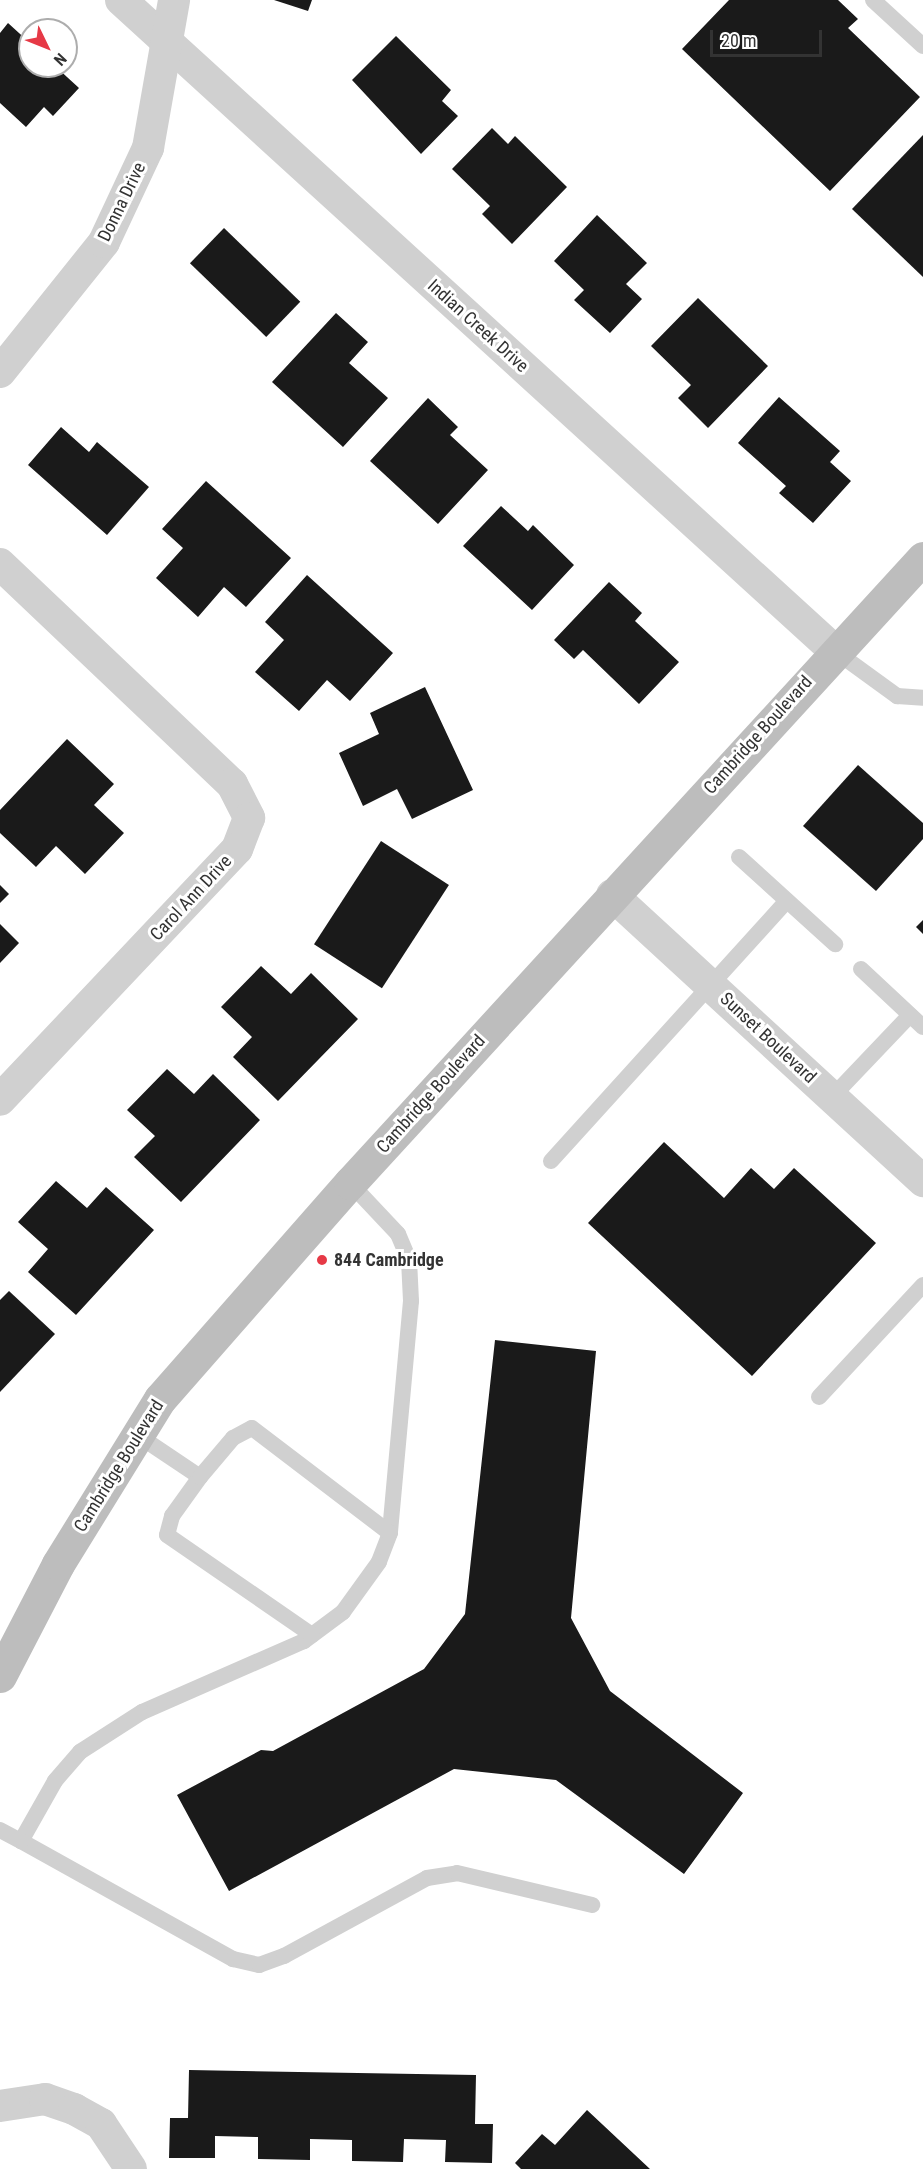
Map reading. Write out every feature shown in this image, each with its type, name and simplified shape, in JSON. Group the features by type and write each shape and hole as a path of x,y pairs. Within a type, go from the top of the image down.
{"street":[{"name":"Indian Creek Drive","path":"121,0 835,651"},
{"name":"Donna Drive","path":"0,372 104,242 148,148 174,0"},
{"name":"Cambridge Boulevard","path":"0,1676 136,1434 160,1399 350,1182 835,651 923,558"},
{"name":"Carol Ann Drive","path":"0,564 232,784 249,818 237,849 0,1100"},
{"name":"Sunset Boulevard","path":"612,895 923,1181"},
{"path":"0,2106 45,2099 74,2109 101,2124 131,2169"}],"lane":[{"path":"873,0 923,46"},
{"path":"835,651 897,696 923,698"},
{"path":"740,857 835,944"},
{"path":"551,1161 787,901"},
{"path":"861,969 923,1027"},
{"path":"832,1097 910,1015"},
{"path":"21,1841 55,1780 80,1752 142,1712 312,1635 343,1612 379,1562 390,1533 411,1301 409,1260 398,1234 350,1182"},
{"path":"819,1397 923,1285"},
{"path":"312,1635 167,1534 172,1516 200,1477 233,1438 252,1428 390,1533"},
{"path":"136,1434 200,1477"},
{"path":"0,1830 233,1959 259,1965 284,1956 427,1878 457,1873 592,1905"}],"building":[{"path":"274,0 312,0 308,11"},
{"path":"729,0 838,0 858,19 848,28 920,97 830,191 682,49"},
{"path":"8,23 18,32 18,78 68,78 79,88 53,116 44,107 26,127 0,103 0,33"},
{"path":"396,36 451,90 442,101 458,116 421,154 352,80"},
{"path":"492,128 508,144 515,136 567,187 512,244 482,214 490,206 452,169"},
{"path":"923,135 923,277 852,209"},
{"path":"597,215 647,263 626,284 642,299 610,333 574,300 584,290 554,261"},
{"path":"224,228 300,302 266,337 190,263"},
{"path":"698,298 768,366 708,428 678,398 691,385 651,346"},
{"path":"336,313 368,342 349,363 388,398 343,447 272,382"},
{"path":"779,397 840,451 830,462 851,481 813,523 779,493 786,486 738,443"},
{"path":"428,398 458,427 450,435 488,470 438,524 370,461"},
{"path":"61,427 89,452 97,442 149,487 107,535 28,465"},
{"path":"206,481 291,558 246,607 224,587 198,617 156,578 183,548 162,529"},
{"path":"501,506 528,531 533,525 574,565 532,610 463,546"},
{"path":"307,575 393,653 350,701 327,680 299,711 255,672 284,640 265,622"},
{"path":"609,582 642,613 635,621 679,662 639,704 583,650 574,659 554,640"},
{"path":"425,687 473,790 412,819 397,789 363,806 339,753 379,734 370,713"},
{"path":"67,739 114,784 94,805 124,833 85,874 56,846 36,867 0,833 0,810"},
{"path":"858,765 923,823 923,839 876,891 803,826"},
{"path":"381,841 449,885 382,988 314,944"},
{"path":"0,885 9,894 0,903"},
{"path":"923,920 923,934 916,927"},
{"path":"0,924 19,943 0,963"},
{"path":"261,966 291,994 311,973 358,1019 278,1101 233,1057 252,1037 221,1007"},
{"path":"167,1069 194,1094 213,1074 260,1120 181,1202 134,1157 155,1136 127,1110"},
{"path":"664,1142 724,1198 751,1168 774,1189 794,1168 876,1243 752,1376 588,1223"},
{"path":"56,1181 87,1208 106,1187 154,1230 76,1315 28,1272 48,1249 18,1222"},
{"path":"9,1291 55,1334 0,1392 0,1300"},
{"path":"495,1340 596,1351 571,1618 610,1691 743,1793 684,1874 556,1780 454,1769 229,1891 177,1795 261,1750 273,1751 424,1669 465,1614"},
{"path":"189,2070 476,2075 475,2124 493,2124 492,2163 445,2162 446,2140 404,2139 403,2162 352,2161 352,2140 310,2139 310,2160 258,2159 258,2137 215,2136 215,2158 169,2158 170,2118 188,2118"},
{"path":"587,2110 650,2169 521,2169 515,2163 542,2134 555,2145"}],"place":[{"name":"844 Cambridge","path":"322,1260"}]}
